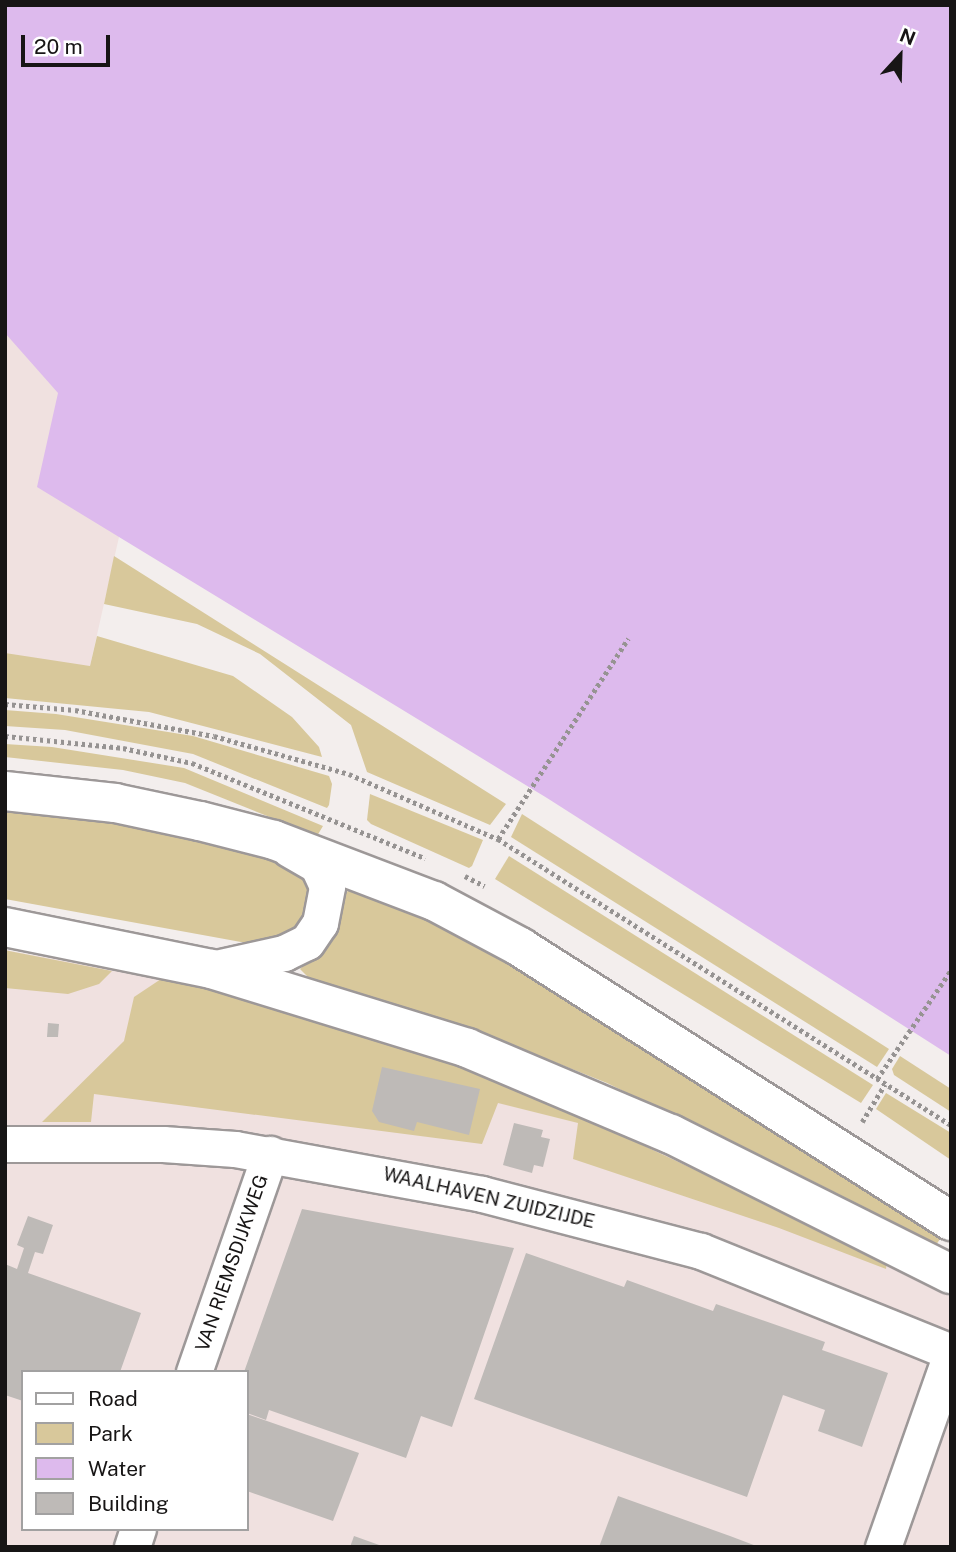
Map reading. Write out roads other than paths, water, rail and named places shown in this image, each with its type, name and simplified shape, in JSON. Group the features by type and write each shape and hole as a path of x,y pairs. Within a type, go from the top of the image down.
{"main road":[{"path":"5,790 115,803 274,840 391,881 483,926 951,1221"},
{"path":"5,927 211,969 407,1027 590,1097 951,1274"}],"street":[{"path":"211,969 284,953 307,943 320,923 327,886 317,865 274,840"},
{"name":"WAALHAVEN ZUIDZIJDE","path":"5,1144 163,1144 270,1154 482,1194 659,1238 797,1286 951,1353"},
{"name":"VAN RIEMSDIJKWEG","path":"195,1370 270,1154"},
{"path":"883,1547 951,1353"}],"water":[{"path":"5,5 951,5 951,1056 547,798 37,487 58,393 5,333"}]}
